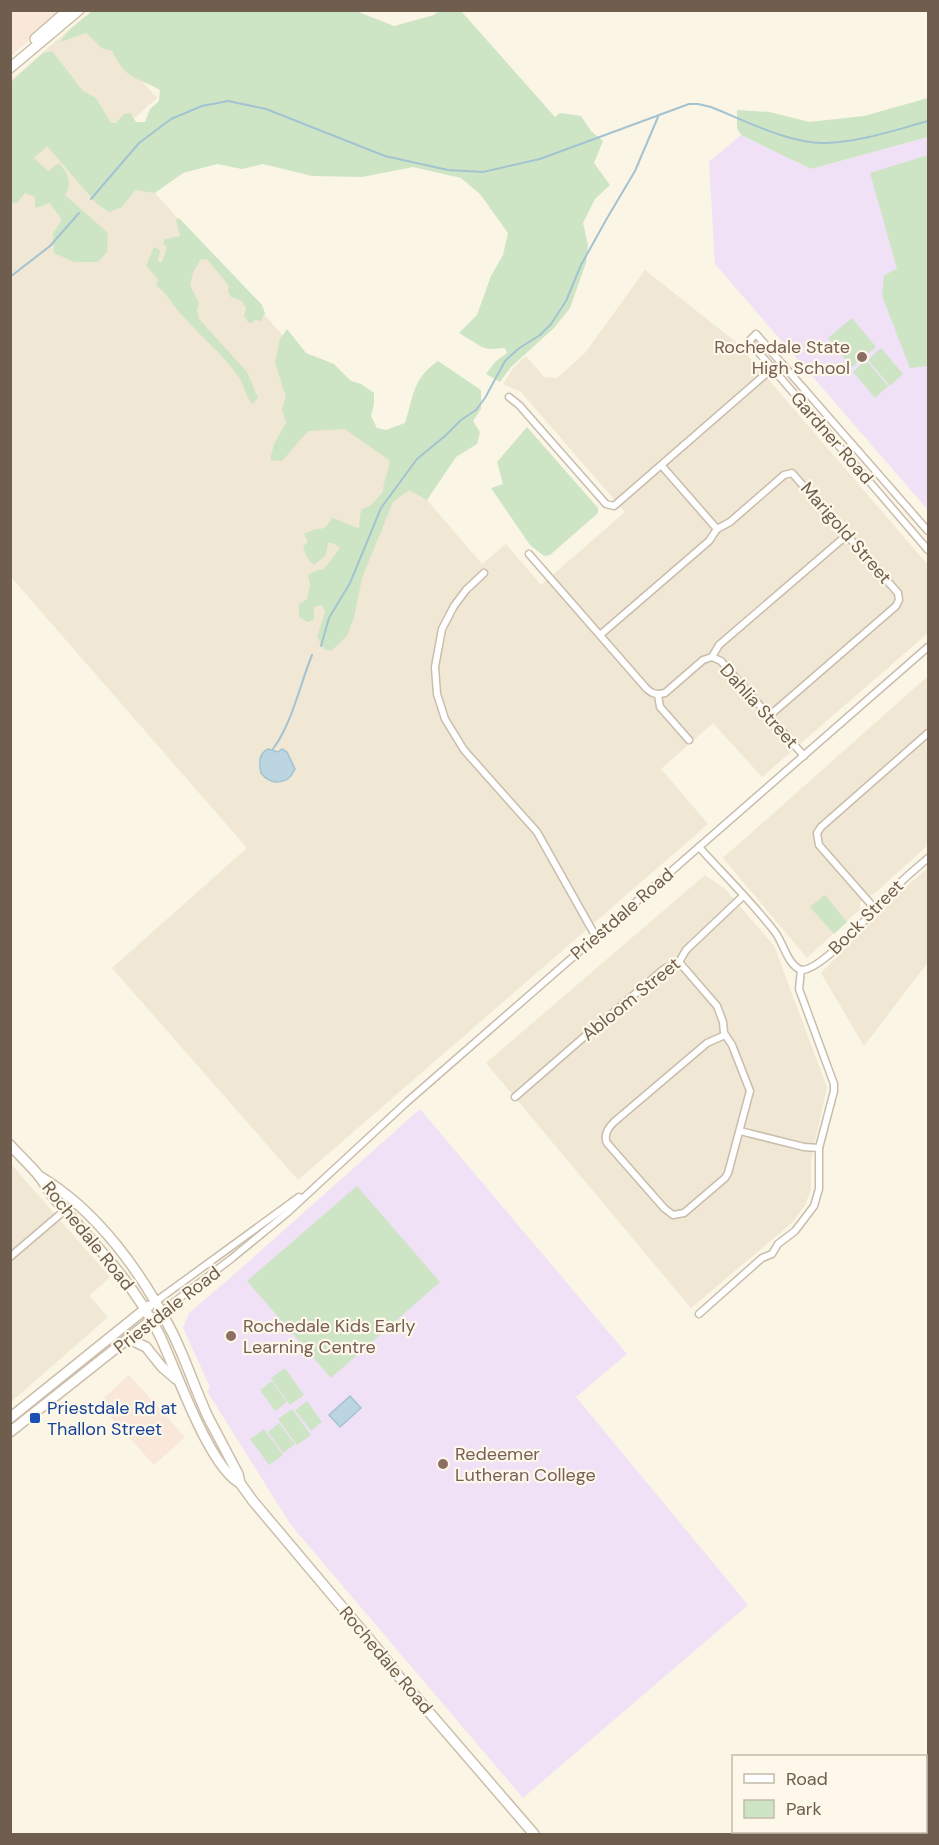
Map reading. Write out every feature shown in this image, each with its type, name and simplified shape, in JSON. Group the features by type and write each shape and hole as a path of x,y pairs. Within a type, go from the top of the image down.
{"main road":[{"path":"10,60 72,12"},
{"path":"10,68 72,12"},
{"name":"Rochedale Road","path":"10,1145 106,1256 145,1309 210,1447 231,1479 240,1483"},
{"name":"Rochedale Road","path":"39,1176 60,1189 99,1228 133,1268 162,1312 208,1417 238,1474 240,1483 267,1519 534,1834"},
{"name":"Priestdale Road","path":"10,1418 155,1302"},
{"name":"Priestdale Road","path":"10,1432 162,1312"},
{"path":"129,1339 146,1347 162,1367 180,1382"}],"street":[{"name":"Gardner Road","path":"928,531 756,334 749,341 928,550"},
{"path":"509,397 519,405 606,504 614,506 780,362"},
{"path":"600,635 709,541 717,529 662,466"},
{"name":"Marigold Street","path":"717,529 730,522 784,475 792,473 898,592 899,600 896,606 769,716"},
{"path":"529,554 646,688 658,695 665,693 704,660 712,657 719,645 847,535"},
{"path":"484,573 466,590 454,606 442,629 435,667 437,694 445,719 464,750 537,832 596,937"},
{"name":"Priestdale Road","path":"162,1312 287,1213 408,1101 928,647"},
{"name":"Dahlia Street","path":"712,657 721,661 804,756"},
{"path":"658,695 660,707 689,740"},
{"path":"876,910 819,845 817,833 821,827 928,734"},
{"path":"699,847 773,930 794,967 801,970 799,989 834,1084 819,1148 819,1189 814,1206 805,1220 778,1244 772,1254 762,1258 699,1314"},
{"name":"Bock Street","path":"801,970 805,971 820,962 928,858"},
{"name":"Abloom Street","path":"514,1098 592,1030 598,1028 602,1020 664,969 679,962 686,950 743,896"},
{"path":"679,962 717,1006 725,1035 732,1045 750,1091 728,1173 684,1213 679,1215 668,1213 605,1138 614,1122 707,1043 725,1035"},
{"path":"740,1131 804,1148 819,1148"},
{"name":"Priestdale Road","path":"155,1302 319,1183"},
{"path":"10,1257 65,1210"}],"shaded area":[{"path":"11,11 54,11 56,13 11,56"},
{"path":"85,16 157,98 115,135 155,193 338,397 482,564 506,544 541,585 625,512 521,392 503,384 514,367 526,356 544,377 557,378 585,353 645,270 737,343 928,565 928,633 762,777 713,723 661,769 708,824 298,1180 112,968 247,848 11,577 10,81"},
{"name":"Rochedale State High School","path":"741,135 811,169 928,137 928,510 715,264 709,162"},
{"path":"928,676 928,845 875,893 860,902 860,909 807,958 723,858"},
{"path":"928,868 928,962 864,1046 821,973 909,884"},
{"path":"705,875 725,889 774,946 827,1087 811,1160 811,1189 805,1205 793,1222 691,1308 486,1063"},
{"name":"Redeemer Lutheran College","path":"420,1109 627,1354 576,1397 748,1605 523,1798 291,1525 207,1391 210,1387 183,1328 189,1313"},
{"path":"10,1163 110,1277 89,1296 108,1317 11,1402"},
{"path":"129,1375 185,1437 154,1465 98,1403"}],"green space":[{"path":"92,11 358,11 394,26 434,15 439,11 461,11 555,117 560,113 581,116 591,131 603,141 594,163 610,185 595,199 583,223 588,245 586,263 570,308 554,328 511,367 500,382 486,374 496,361 507,353 505,348 482,347 459,333 477,315 491,276 503,255 508,233 480,194 461,178 413,167 362,177 312,176 263,164 242,169 217,164 183,173 155,193 135,190 122,207 109,212 97,204 47,146 34,158 48,171 59,163 69,183 65,195 108,233 107,252 98,262 74,262 54,253 53,233 62,220 50,203 35,208 35,197 25,193 18,202 11,204 11,82 43,53 52,51 83,91 96,98 111,123 116,123 124,114 130,113 136,122 145,122 150,109 159,101 160,90 127,73 112,51 102,48 86,33 60,42 68,31"},
{"path":"928,98 928,137 811,169 741,135 737,128 737,110 770,112 809,122 864,116"},
{"path":"928,155 928,366 910,368 882,296 884,275 897,269 870,173"},
{"path":"179,218 262,305 265,313 261,321 248,322 244,316 246,308 242,301 231,297 228,292 229,286 207,259 200,260 190,285 199,303 197,310 199,319 247,372 258,398 252,404 232,368 156,286 158,279 146,266 154,247 160,250 158,262 162,262 167,248 163,243 165,239 180,236 176,220"},
{"path":"852,318 876,347 852,367 828,338"},
{"path":"287,329 306,353 334,364 351,381 361,384 374,393 371,416 377,428 386,430 405,423 419,381 423,374 438,361 481,390 481,409 473,421 480,432 477,444 456,457 427,500 409,490 393,502 362,578 354,617 347,636 331,651 324,649 317,637 325,612 322,605 314,607 314,619 308,622 299,617 299,604 307,599 310,585 308,575 324,569 340,548 333,543 328,543 326,555 314,565 307,558 303,546 308,542 304,534 325,528 332,518 359,528 361,510 371,505 383,492 389,460 345,429 308,431 282,461 270,460 274,444 286,423 282,408 286,397 275,362 280,339"},
{"path":"881,348 903,374 890,386 868,360"},
{"path":"866,360 888,386 875,398 853,372"},
{"path":"527,427 598,508 598,513 550,555 544,556 530,545 491,488 503,484 497,462"},
{"path":"825,895 847,922 834,934 810,907"},
{"path":"357,1186 440,1282 331,1378 247,1281"},
{"path":"285,1368 304,1395 290,1405 271,1378"},
{"path":"272,1381 287,1402 275,1411 260,1390"},
{"path":"307,1401 322,1422 311,1431 295,1410"},
{"path":"292,1409 311,1435 297,1445 278,1419"},
{"path":"279,1423 295,1444 283,1453 268,1432"},
{"path":"264,1429 283,1455 269,1465 250,1439"}],"water":[{"path":"268,749 278,752 282,749 287,752 295,769 284,781 274,782 261,773 261,756"},
{"path":"350,1396 361,1408 340,1427 329,1415"}],"waterway":[{"path":"91,199 139,143 171,119 202,106 228,101 266,109 385,156 448,170 483,172 540,159 689,104 711,107 797,140 825,143 877,135 928,121"},
{"path":"321,646 329,618 350,583 381,508 417,459 461,420 476,410 505,361 551,324 566,301 581,265 635,171 658,117"},
{"path":"10,277 50,246 79,213"},
{"path":"273,749 291,715 312,655"}],"place":[{"name":"Rochedale State High School","path":"862,357"},
{"name":"Rochedale Kids Early Learning Centre","path":"231,1336"},
{"name":"Priestdale Rd at Thallon Street","path":"35,1418"},
{"name":"Redeemer Lutheran College","path":"443,1464"}]}
